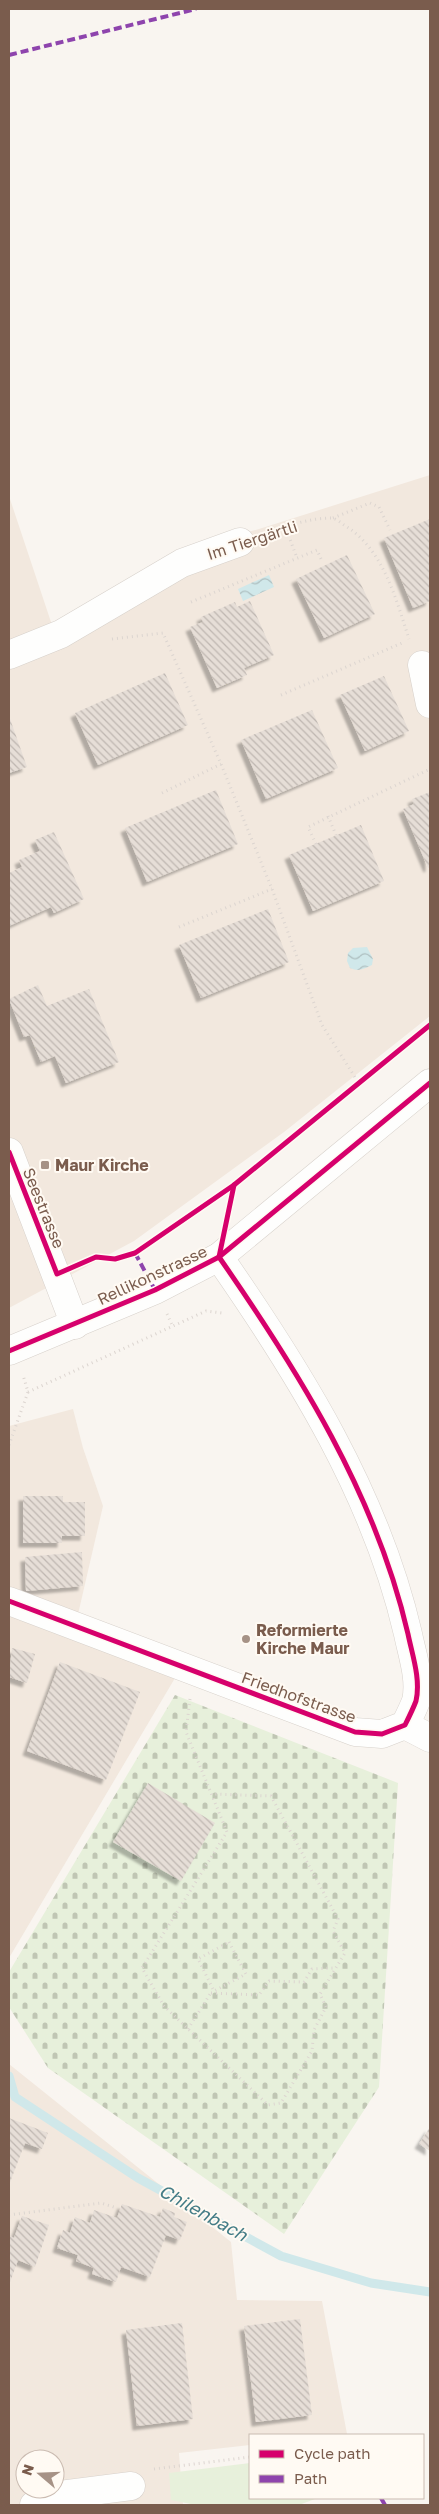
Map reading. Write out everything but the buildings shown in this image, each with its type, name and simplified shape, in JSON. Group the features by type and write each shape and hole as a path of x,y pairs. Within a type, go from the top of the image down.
{"street":[{"name":"Im Tiergärtli","path":"9,655 61,634 182,563 240,542"},
{"path":"422,665 430,704"},
{"name":"Rellikonstrasse","path":"12,1350 155,1290 219,1257 430,1083"},
{"name":"Seestrasse","path":"9,1152 75,1325"},
{"path":"219,1257 267,1326 324,1420 374,1527 400,1600 416,1672 416,1700 405,1725 430,1738"},
{"name":"Friedhofstrasse","path":"9,1601 355,1732 382,1734 405,1725"},
{"path":"34,2505 60,2495 131,2486"}],"path":[{"path":"281,694 410,640 392,586 372,550 356,532 332,518"},
{"path":"285,526 297,558"},
{"path":"191,602 317,550 322,561"},
{"path":"85,621 108,639 163,633 221,764 272,889 322,1025 358,1082"},
{"path":"162,793 221,764"},
{"path":"316,844 308,827 430,769"},
{"path":"328,816 336,835"},
{"path":"179,926 272,889"},
{"path":"28,1392 206,1310 236,1315 267,1326"},
{"path":"9,1445 28,1392 12,1350"},
{"path":"193,1671 186,1732 227,1832 142,1968 164,2006 268,2105 281,2103 312,2051 314,2030 326,2007 320,1994 345,1952 333,1931 338,1919 271,1796 212,1794"},
{"path":"188,2029 212,1991 246,1974 229,1942 198,1959 212,1991"},
{"path":"212,1991 259,1995 269,1981 304,1982 312,1969 335,1968"},
{"path":"9,2215 101,2202 116,2208"},
{"path":"131,2486 146,2470 249,2458"}],"shaded area":[{"path":"430,475 430,1016 284,1132 134,1241 9,1308 9,496 52,625 191,548 259,529"},
{"path":"73,1409 83,1448 103,1506 73,1636 175,1678 9,1958 9,1426"},
{"path":"9,2064 231,2242 237,2300 322,2301 347,2434 249,2434 249,2445 179,2453 183,2505 9,2505"}],"green space":[{"path":"175,1695 398,1783 379,2087 284,2234 48,2068 9,2007 9,1972"},
{"path":"249,2463 249,2499 315,2499 299,2505 196,2505 171,2500 169,2473"}],"water":[{"path":"269,575 274,587 243,601 238,589"},
{"path":"367,947 373,959 372,965 359,970 350,968 347,961 348,953 353,948"}],"waterway":[{"name":"Chilenbach","path":"9,2076 15,2097 138,2178 281,2256 371,2283 430,2292"}],"marked path":[{"path":"9,55 196,9"},
{"path":"135,1253 155,1290"},
{"path":"382,2499 385,2505"}],"cycle path":[{"path":"9,1152 57,1274 96,1257 115,1259 135,1253 234,1185 430,1025"},
{"path":"9,1351 155,1290 219,1257 430,1083"},
{"path":"219,1257 234,1185"},
{"path":"9,1601 355,1732 382,1734 405,1725 416,1701 417,1675 394,1583 376,1533 332,1436 306,1390 219,1257"}],"place":[{"name":"Maur Kirche","path":"45,1165"},
{"name":"Reformierte Kirche Maur","path":"246,1639"}]}
